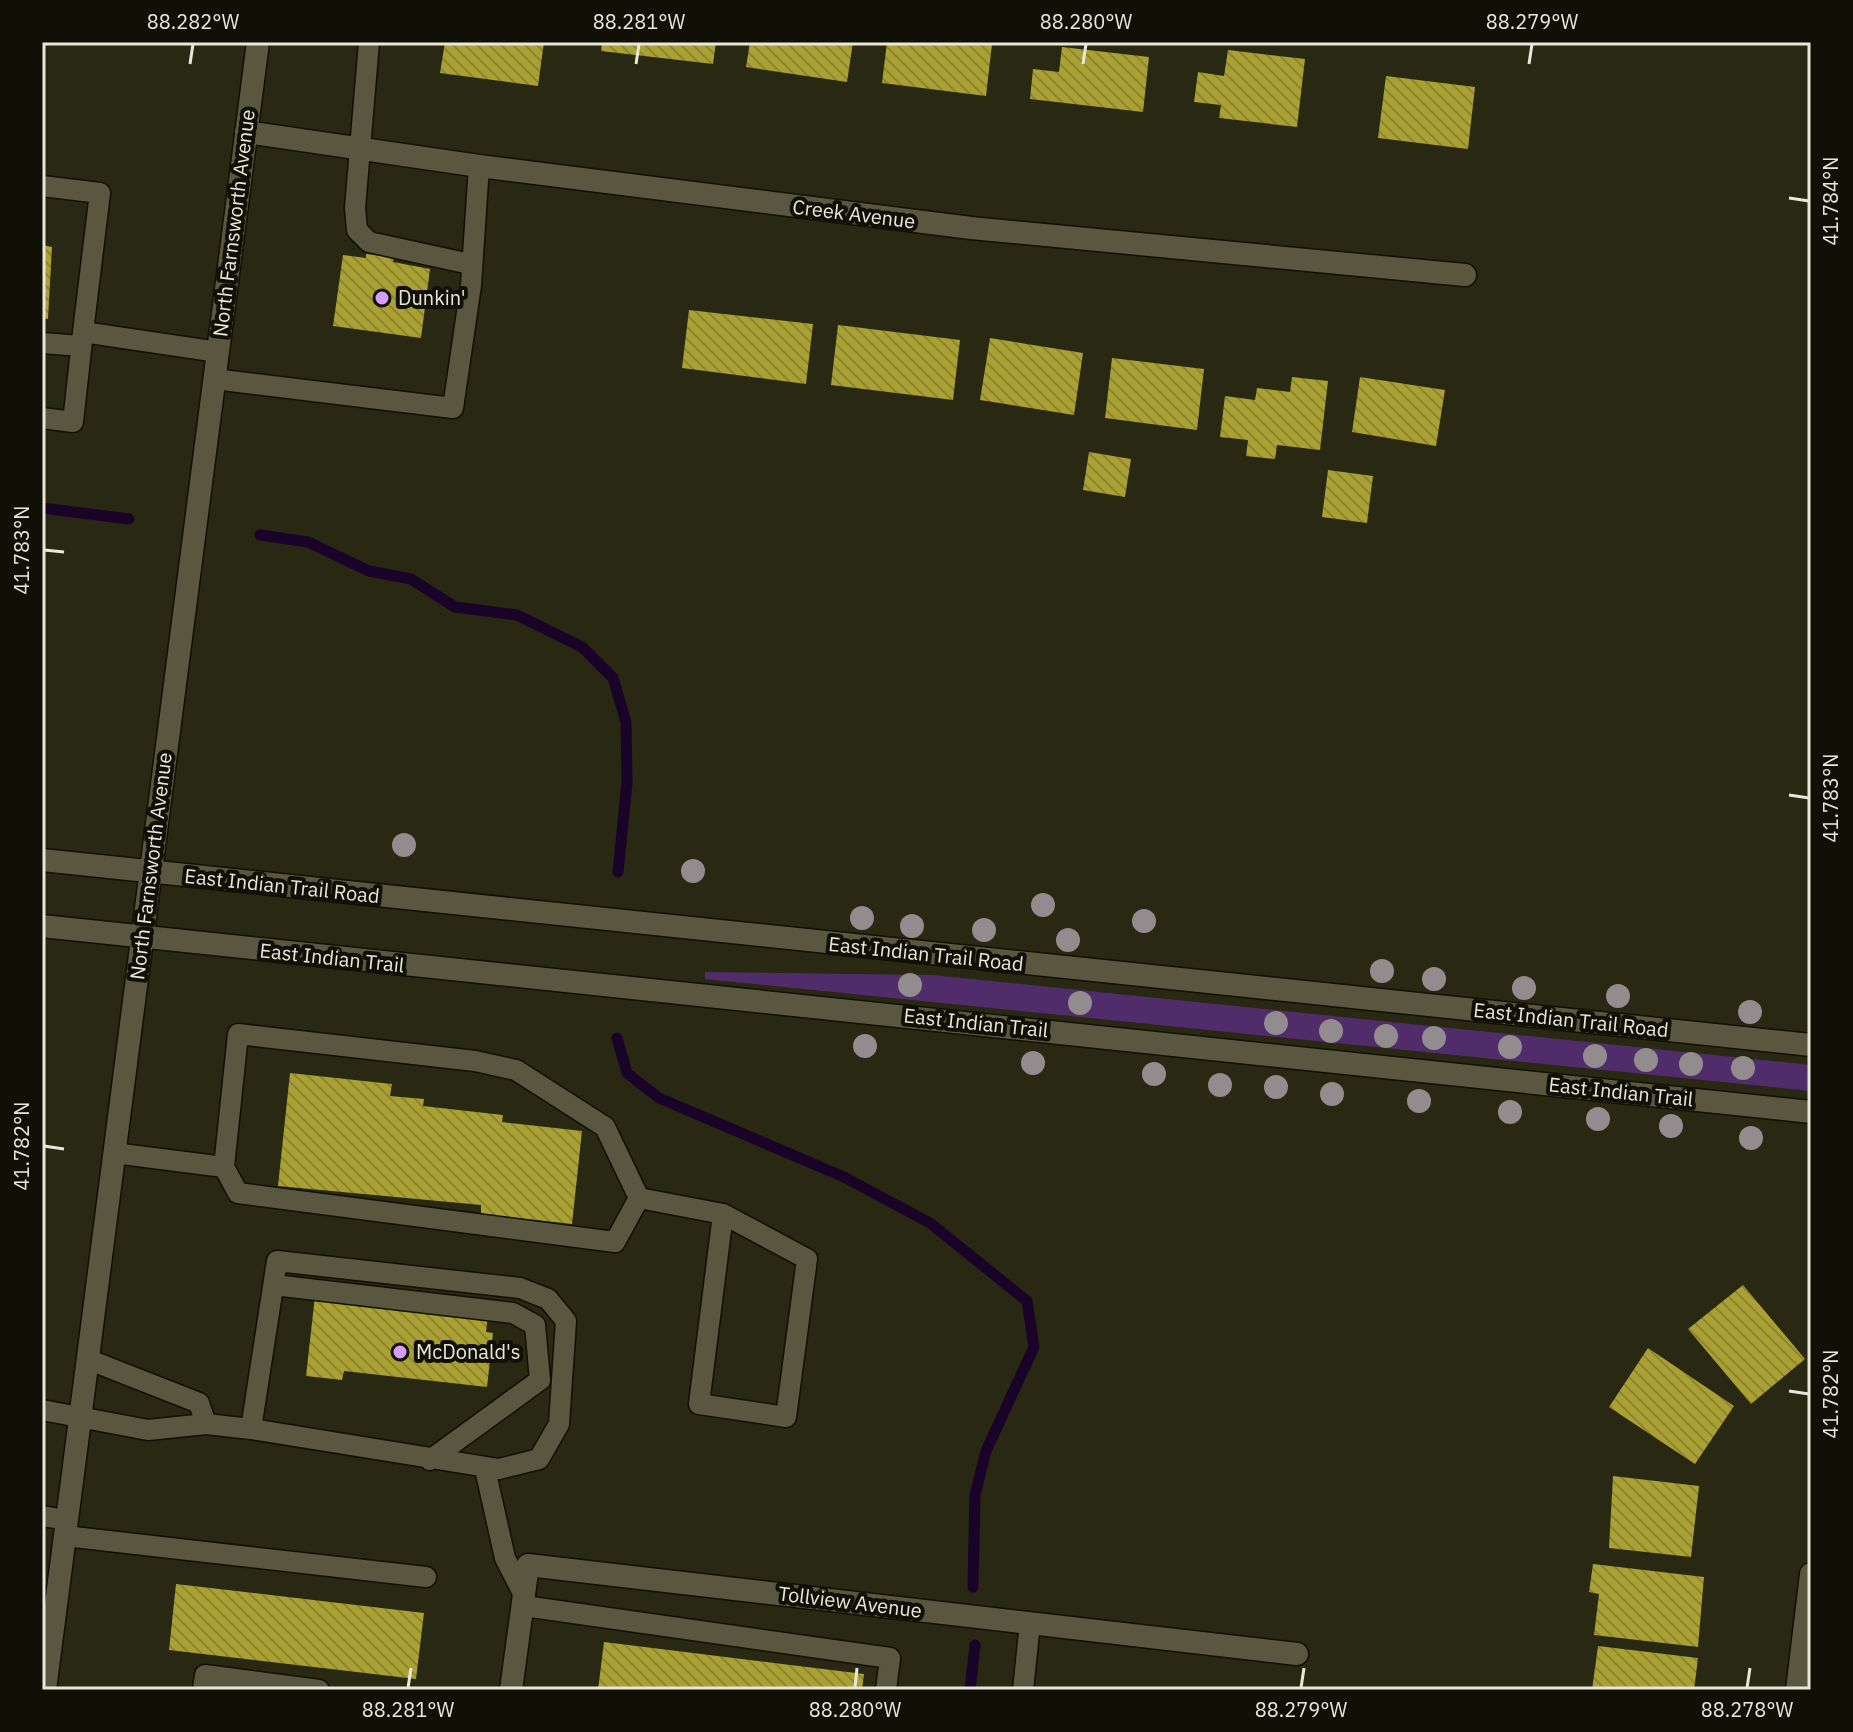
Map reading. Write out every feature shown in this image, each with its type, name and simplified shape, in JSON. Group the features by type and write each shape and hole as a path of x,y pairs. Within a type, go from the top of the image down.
{"main road":[{"name":"North Farnsworth Avenue","path":"45,1690 258,42"},
{"name":"Creek Avenue","path":"246,132 479,166 971,228 1465,275"},
{"name":"East Indian Trail Road","path":"42,860 1811,1045"},
{"path":"42,926 142,938"},
{"name":"East Indian Trail","path":"142,938 1811,1112"},
{"name":"Tollview Avenue","path":"511,1690 528,1565 1297,1654"},
{"path":"1797,1690 1811,1574"}],"lane":[{"path":"369,42 355,208 357,230 369,242 470,264"},
{"path":"214,379 453,408 471,285 470,264 479,166"},
{"path":"42,186 100,193 73,422 42,418"},
{"path":"42,343 82,339 218,352"},
{"path":"238,1034 475,1061 516,1070 605,1127 639,1198 615,1242 238,1193 224,1167 238,1034"},
{"path":"114,1153 224,1167"},
{"path":"639,1198 723,1214 807,1259 786,1417 699,1404 723,1214"},
{"path":"42,1410 148,1430 206,1424 251,1429 485,1469 539,1459 559,1424 566,1321 548,1299 520,1288 277,1261 251,1429"},
{"path":"274,1285 513,1313 535,1325 540,1380 430,1460"},
{"path":"87,1359 199,1403 206,1424"},
{"path":"485,1469 505,1558 524,1602 890,1658 886,1690"},
{"path":"42,1516 66,1528 426,1577"},
{"path":"1023,1690 1030,1623"},
{"path":"203,1690 205,1675 319,1690"}],"shaded area":[{"path":"705,972 932,975 1811,1065 1811,1091 705,979"}],"building":[{"path":"445,42 544,42 538,86 440,73"},
{"path":"602,42 716,42 713,64 601,51"},
{"path":"750,42 853,42 847,82 746,67"},
{"path":"887,42 992,44 986,96 882,83"},
{"path":"1062,47 1149,57 1143,112 1030,99 1033,69 1059,72"},
{"path":"1228,50 1305,59 1297,127 1219,118 1221,105 1194,102 1198,72 1224,76"},
{"path":"1386,76 1475,87 1468,149 1378,138"},
{"path":"42,245 52,247 48,319 42,318"},
{"name":"Dunkin'","path":"366,254 394,257 393,262 430,269 421,338 333,326 343,255 366,258"},
{"path":"689,310 813,324 806,384 682,368"},
{"path":"838,325 960,340 953,400 831,385"},
{"path":"990,338 1083,353 1074,415 980,400"},
{"path":"1112,358 1204,369 1197,430 1105,418"},
{"path":"1292,377 1328,381 1320,450 1277,445 1275,459 1246,456 1248,440 1220,437 1225,396 1255,400 1257,388 1290,392"},
{"path":"1360,377 1445,390 1436,446 1352,432"},
{"path":"1089,452 1131,459 1125,497 1083,490"},
{"path":"1328,470 1373,476 1367,523 1322,517"},
{"path":"290,1073 392,1084 390,1096 424,1099 423,1106 503,1115 502,1122 582,1131 572,1224 481,1214 481,1205 278,1186"},
{"path":"1743,1285 1805,1359 1751,1404 1688,1329"},
{"name":"McDonald's","path":"315,1296 488,1316 486,1332 493,1333 487,1387 344,1371 342,1380 306,1376"},
{"path":"1648,1348 1734,1406 1695,1464 1609,1407"},
{"path":"1613,1476 1699,1486 1691,1557 1609,1548"},
{"path":"1593,1564 1704,1577 1698,1647 1594,1635 1599,1594 1589,1592"},
{"path":"176,1584 424,1613 416,1679 169,1650"},
{"path":"604,1642 864,1674 862,1690 598,1690"},
{"path":"1598,1646 1698,1658 1694,1690 1592,1690"}],"waterway":[{"path":"42,508 129,519"},
{"path":"260,535 308,542 369,571 411,579 455,607 517,615 582,647 613,678 626,722 627,783 618,872"},
{"path":"617,1038 627,1073 659,1098 844,1177 930,1223 1027,1301 1034,1347 986,1451 975,1495 973,1587"},
{"path":"970,1690 975,1645"}],"place":[{"name":"Dunkin'","path":"382,298"},
{"name":"McDonald's","path":"400,1352"}]}
